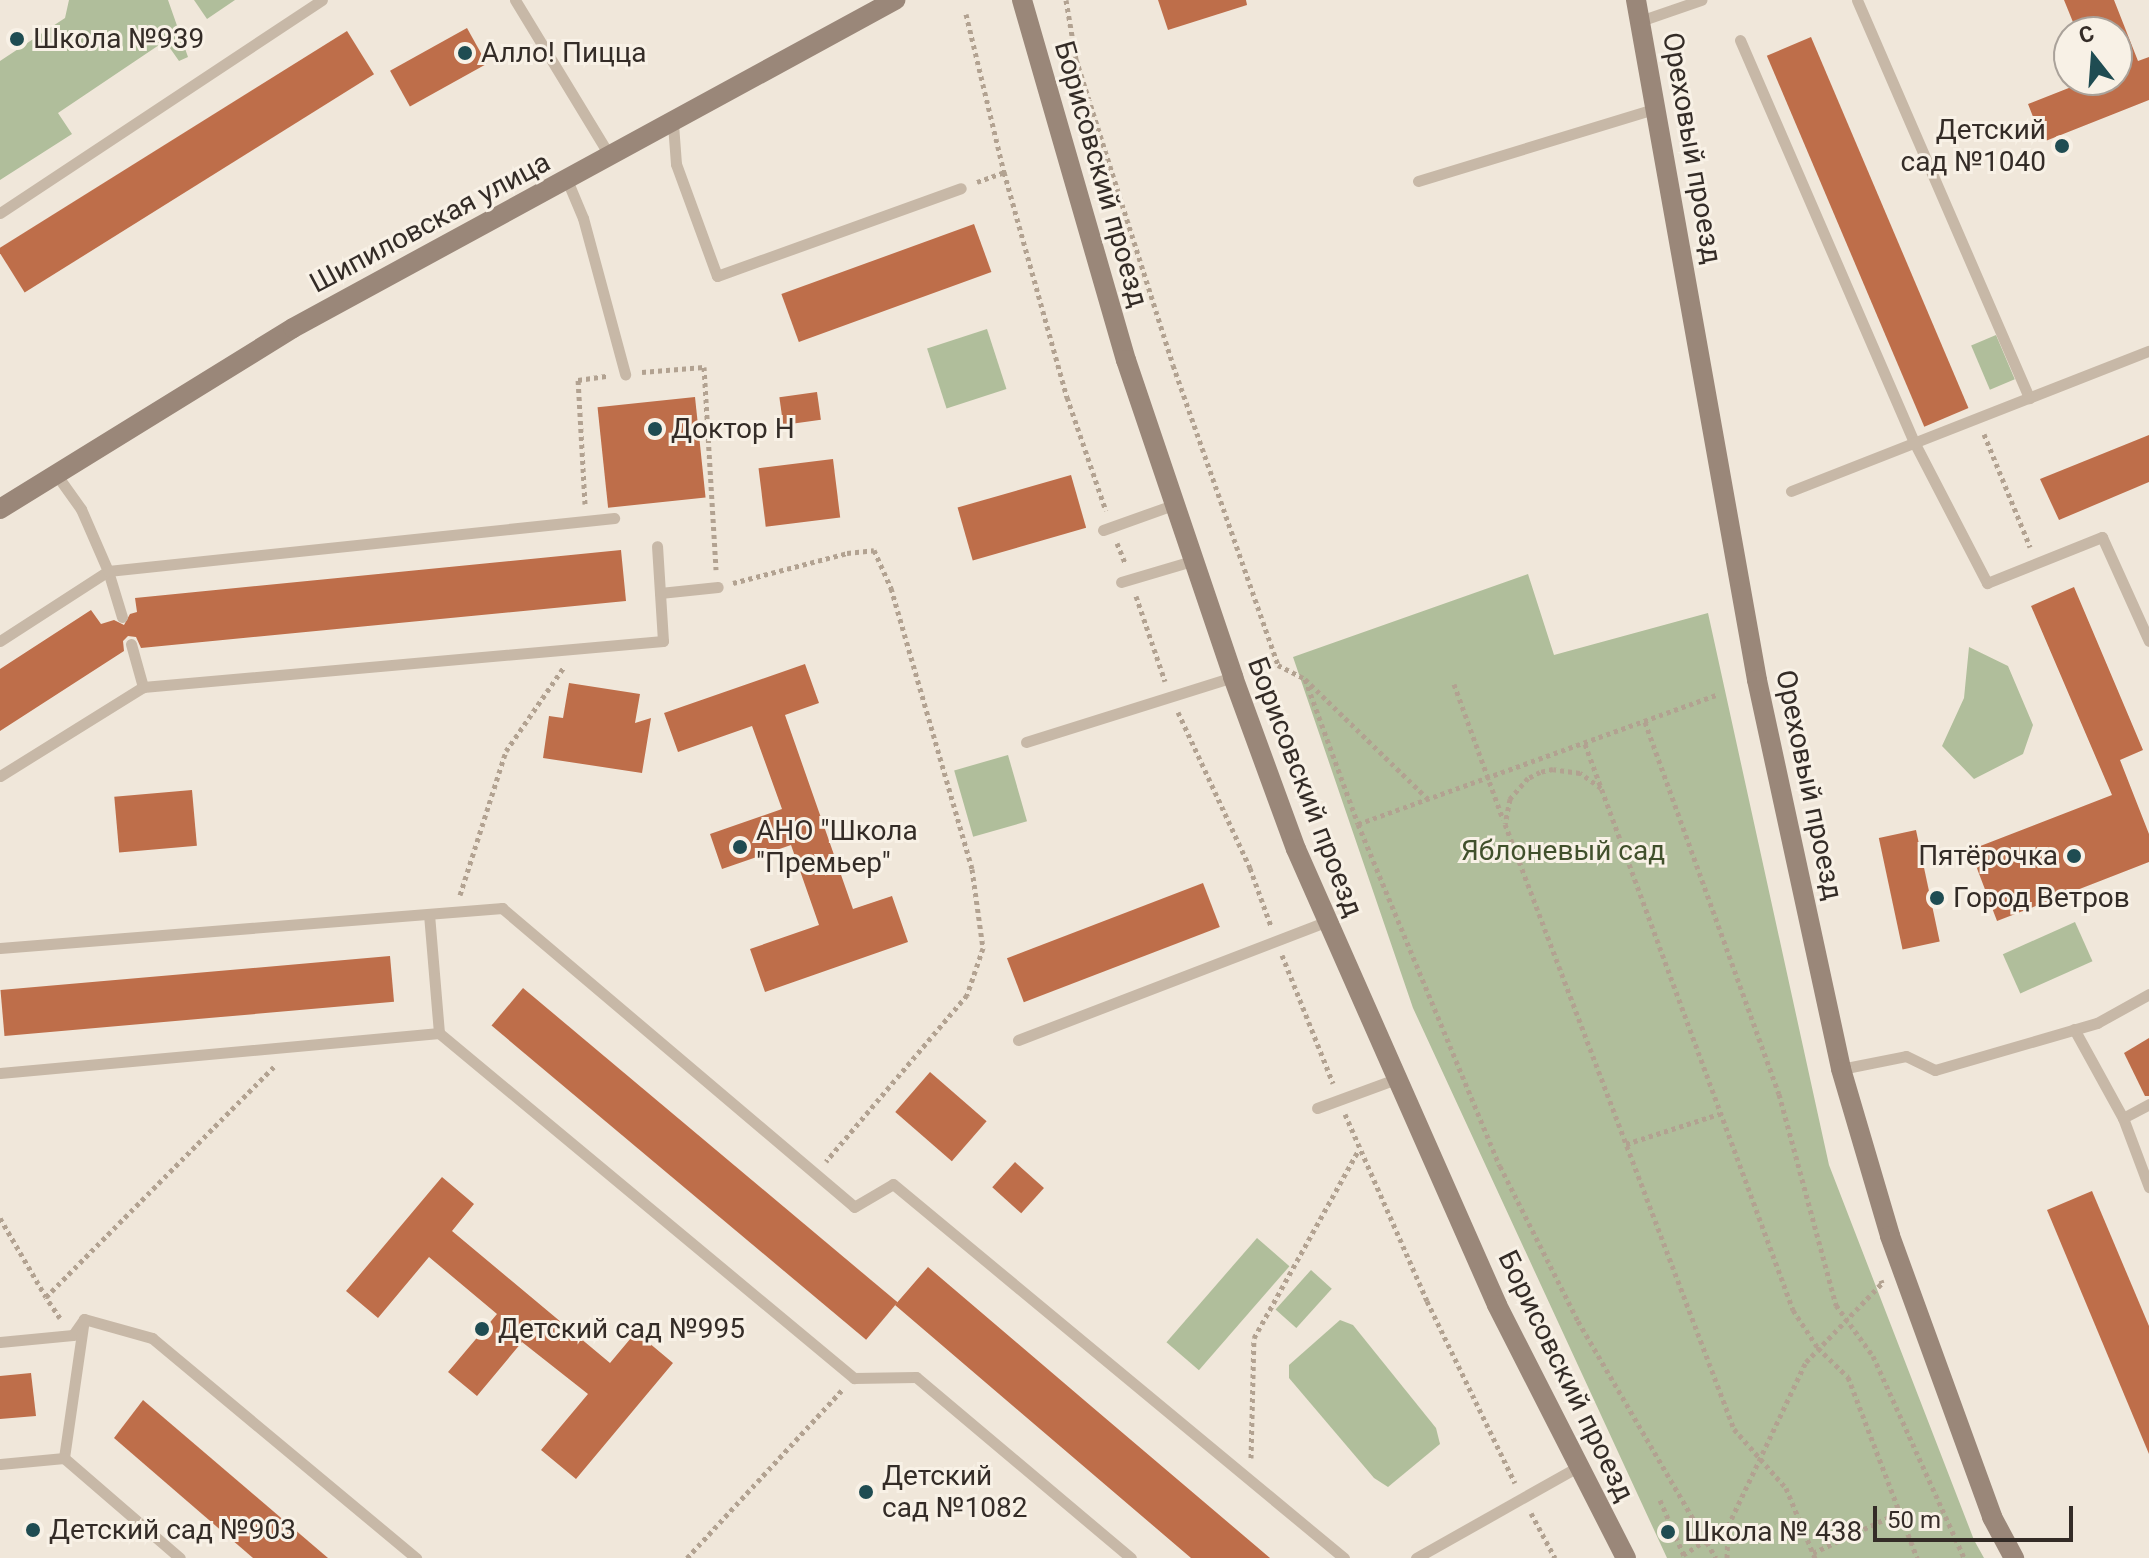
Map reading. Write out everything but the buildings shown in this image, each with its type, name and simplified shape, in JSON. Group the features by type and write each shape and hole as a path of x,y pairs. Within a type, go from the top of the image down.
{"street":[{"name":"Шипиловская улица","path":"0,509 293,328 673,124 895,0"},
{"name":"Борисовский проезд","path":"1022,0 1126,360 1173,505 1233,677 1326,922 1497,1305 1626,1558"},
{"name":"Ореховый проезд","path":"1638,10 1757,680 1841,1069 1896,1251 1992,1517 2014,1558"}],"lane":[{"path":"0,213 322,0"},
{"path":"515,0 610,156"},
{"path":"1638,10 1701,0"},
{"path":"1857,0 2029,398"},
{"path":"1740,40 1914,442 1987,583 2102,537 2149,641"},
{"path":"1418,181 1657,108"},
{"path":"673,124 676,164 717,276 961,188"},
{"path":"567,180 583,218 625,374"},
{"path":"1791,491 2149,351"},
{"path":"56,474 81,509 108,571 122,617"},
{"path":"1107,528 1173,505"},
{"path":"0,641 108,571 614,518"},
{"path":"0,776 143,687 663,641 657,546"},
{"path":"1125,581 1192,561"},
{"path":"660,593 718,587"},
{"path":"131,644 143,687"},
{"path":"1026,742 1233,677"},
{"path":"0,948 502,908 854,1207 893,1184 1344,1558"},
{"path":"429,914 439,1033"},
{"path":"1018,1040 1326,922"},
{"path":"1841,1069 1906,1056 1935,1070 2097,1023 2149,994"},
{"path":"2074,1029 2123,1118 2149,1187"},
{"path":"0,1073 439,1033 854,1378 916,1377 1131,1558"},
{"path":"1317,1108 1396,1079"},
{"path":"2123,1118 2149,1104"},
{"path":"0,1342 73,1335 84,1319"},
{"path":"64,1458 84,1319"},
{"path":"84,1319 152,1338 416,1558"},
{"path":"0,1464 64,1458 180,1558"},
{"path":"1416,1558 1579,1466"}],"path":[{"path":"1066,0 1076,59 1173,365 1278,665 1305,679 1429,800"},
{"path":"966,14 1004,172 1067,397 1125,581 1170,695 1250,868 1358,1150 1523,1498 1555,1558"},
{"path":"961,188 1004,172"},
{"path":"586,521 578,380 704,367 718,587 847,553 874,550 891,588 972,869 983,948 967,995 815,1174"},
{"path":"1978,418 2037,563"},
{"path":"455,912 506,751 563,668 594,647"},
{"path":"1305,679 1358,824 1500,1166 1578,1321 1716,1558"},
{"path":"1454,684 1734,1429 1762,1456 1786,1488 1814,1556 1900,1512"},
{"path":"1358,824 1716,695"},
{"path":"1645,722 1779,1094 1836,1305 1873,1356 1964,1558"},
{"path":"1585,744 1793,1310 1818,1348 1848,1377 1917,1558"},
{"path":"1505,824 1510,799 1528,778 1540,772 1553,769 1580,773 1601,788"},
{"path":"46,1297 294,1046"},
{"path":"1626,1144 1719,1114"},
{"path":"1250,1480 1254,1338 1358,1150"},
{"path":"0,1218 46,1297 73,1335"},
{"path":"1727,1558 1728,1526 1806,1362 1882,1283 1877,1270"},
{"path":"687,1558 854,1378"},
{"path":"1660,1500 1684,1556 1728,1526"}],"green space":[{"path":"69,0 168,0 188,57 179,61 165,41 58,113 72,134 0,180 0,61 65,18"},
{"path":"194,0 235,0 207,19"},
{"path":"987,329 1006,389 947,408 927,348"},
{"path":"1996,335 2015,379 1990,390 1971,346"},
{"name":"Яблоневый сад","path":"1528,574 1554,655 1708,613 1829,1165 1974,1540 1984,1558 1667,1558 1413,1008 1293,657"},
{"path":"1969,647 2008,666 2033,725 2023,754 1974,779 1942,746 1964,698"},
{"path":"1008,755 1027,821 973,837 954,770"},
{"path":"2075,922 2092,961 2020,993 2003,954"},
{"path":"1257,1238 1289,1266 1199,1370 1166,1342"},
{"path":"1311,1270 1332,1289 1296,1328 1276,1309"},
{"path":"1340,1320 1353,1325 1436,1428 1440,1444 1388,1487 1374,1478 1289,1378 1289,1365"}],"place":[{"name":"Школа №939","path":"17,39"},
{"name":"Алло! Пицца","path":"465,53"},
{"name":"Детский сад №1040","path":"2062,146"},
{"name":"Доктор Н","path":"655,429"},
{"name":"АНО \"Школа \"Премьер\"","path":"740,847"},
{"name":"Пятёрочка","path":"2074,856"},
{"name":"Город Ветров","path":"1937,898"},
{"name":"Детский сад №995","path":"482,1329"},
{"name":"Детский сад №1082","path":"866,1492"},
{"name":"Детский сад №903","path":"33,1530"},
{"name":"Школа № 438","path":"1668,1532"}]}
